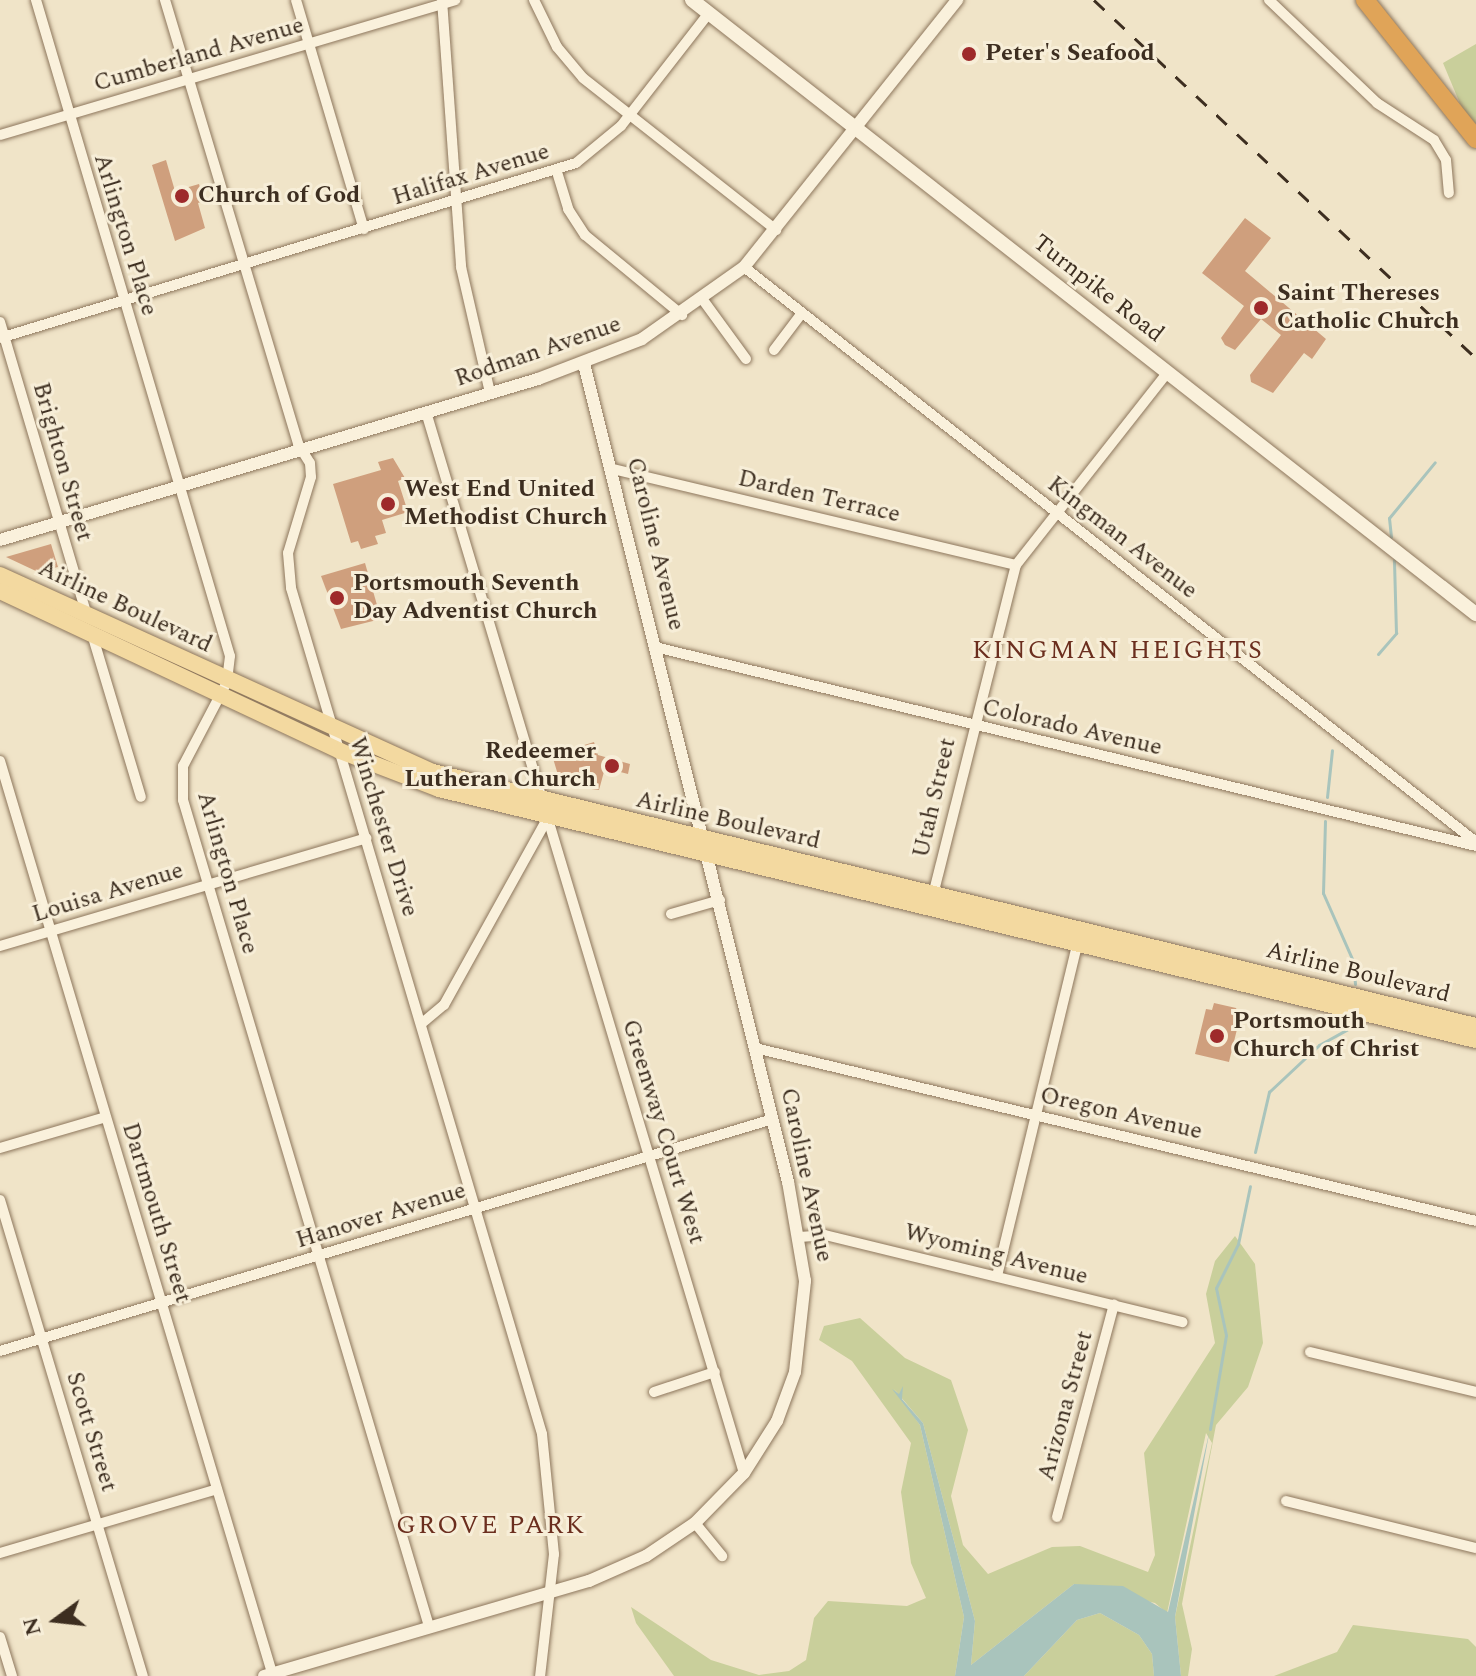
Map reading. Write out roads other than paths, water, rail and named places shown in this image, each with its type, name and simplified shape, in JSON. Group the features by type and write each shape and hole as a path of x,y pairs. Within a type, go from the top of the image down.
{"highway":[{"path":"1365,0 1476,139"}],"main road":[{"name":"Turnpike Road","path":"692,0 1476,614"},
{"name":"Airline Boulevard","path":"0,575 87,616 340,751 439,789 546,809 1415,1018 1476,1026"},
{"name":"Airline Boulevard","path":"0,591 93,635 433,772 546,809"},
{"name":"Airline Boulevard","path":"1415,1018 1476,1040"}],"street":[{"name":"Arlington Place","path":"36,0 230,656 224,688 180,778 208,884 429,1626"},
{"name":"Winchester Drive","path":"165,0 311,477 288,576 542,1434 553,1516 553,1590 540,1676"},
{"path":"296,0 364,229"},
{"name":"Cumberland Avenue","path":"0,135 455,0"},
{"path":"534,0 569,63 776,230"},
{"path":"1269,0 1377,103 1434,140 1446,160 1449,193"},
{"path":"442,2 467,309 490,393"},
{"name":"Rodman Avenue","path":"0,540 584,364 682,315 744,267 776,230 858,128 950,2"},
{"name":"Halifax Avenue","path":"2,338 557,172 592,153 630,115 709,13"},
{"path":"557,172 568,209 585,235 682,315"},
{"name":"Kingman Avenue","path":"744,267 1476,844"},
{"path":"703,300 746,359"},
{"path":"774,350 802,313"},
{"name":"Brighton Street","path":"0,322 2,338 141,797"},
{"name":"Caroline Avenue","path":"270,1675 620,1569 695,1523 744,1473 777,1421 800,1352 806,1307 799,1237 659,648 584,364"},
{"name":"Utah Street","path":"931,901 973,725 1016,565 1168,372"},
{"name":"Greenway Court West","path":"426,412 744,1473"},
{"name":"Darden Terrace","path":"613,469 1016,565"},
{"name":"Colorado Avenue","path":"659,648 1476,844"},
{"name":"Dartmouth Street","path":"0,761 270,1675"},
{"path":"421,1024 444,1005 546,809"},
{"name":"Louisa Avenue","path":"0,946 366,838"},
{"path":"671,914 720,900"},
{"path":"997,1276 1079,937"},
{"name":"Oregon Avenue","path":"755,1048 1476,1221"},
{"path":"0,1148 106,1117"},
{"name":"Hanover Avenue","path":"0,1351 773,1119"},
{"name":"Scott Street","path":"0,1200 143,1676"},
{"name":"Wyoming Avenue","path":"799,1237 825,1235 1183,1322"},
{"name":"Arizona Street","path":"1057,1517 1114,1304"},
{"path":"1310,1352 1476,1392"},
{"path":"654,1392 715,1372"},
{"path":"0,1553 217,1489"},
{"path":"1286,1501 1476,1548"},
{"path":"695,1523 722,1556"},
{"path":"0,1637 12,1676"}],"water":[{"path":"903,1386 902,1399 923,1423 975,1621 971,1665 1074,1584 1123,1586 1168,1612 1210,1429 1175,1617 1181,1676 1154,1676 1152,1654 1139,1635 1100,1613 1077,1620 1024,1676 955,1676 964,1617 920,1425 892,1389 899,1394"}],"waterway":[{"path":"1391,537 1389,518 1435,462"},
{"path":"1378,654 1396,633 1394,560"},
{"path":"1327,797 1332,750"},
{"path":"1325,821 1323,893 1353,961 1355,984"},
{"path":"1255,1152 1269,1092 1319,1045 1352,1027"},
{"path":"1210,1429 1226,1335 1216,1288 1238,1244 1250,1186"}],"railway":[{"path":"1094,0 1476,358"}],"place":[{"name":"Peter's Seafood","path":"969,54"},
{"name":"Church of God","path":"182,196"},
{"name":"Saint Thereses Catholic Church","path":"1261,308"},
{"name":"West End United Methodist Church","path":"388,504"},
{"name":"Portsmouth Seventh Day Adventist Church","path":"337,598"},
{"name":"Redeemer Lutheran Church","path":"612,766"},
{"name":"Portsmouth Church of Christ","path":"1217,1036"}],"district":[{"name":"KINGMAN HEIGHTS","path":"1118,651"},
{"name":"GROVE PARK","path":"491,1526"}]}
